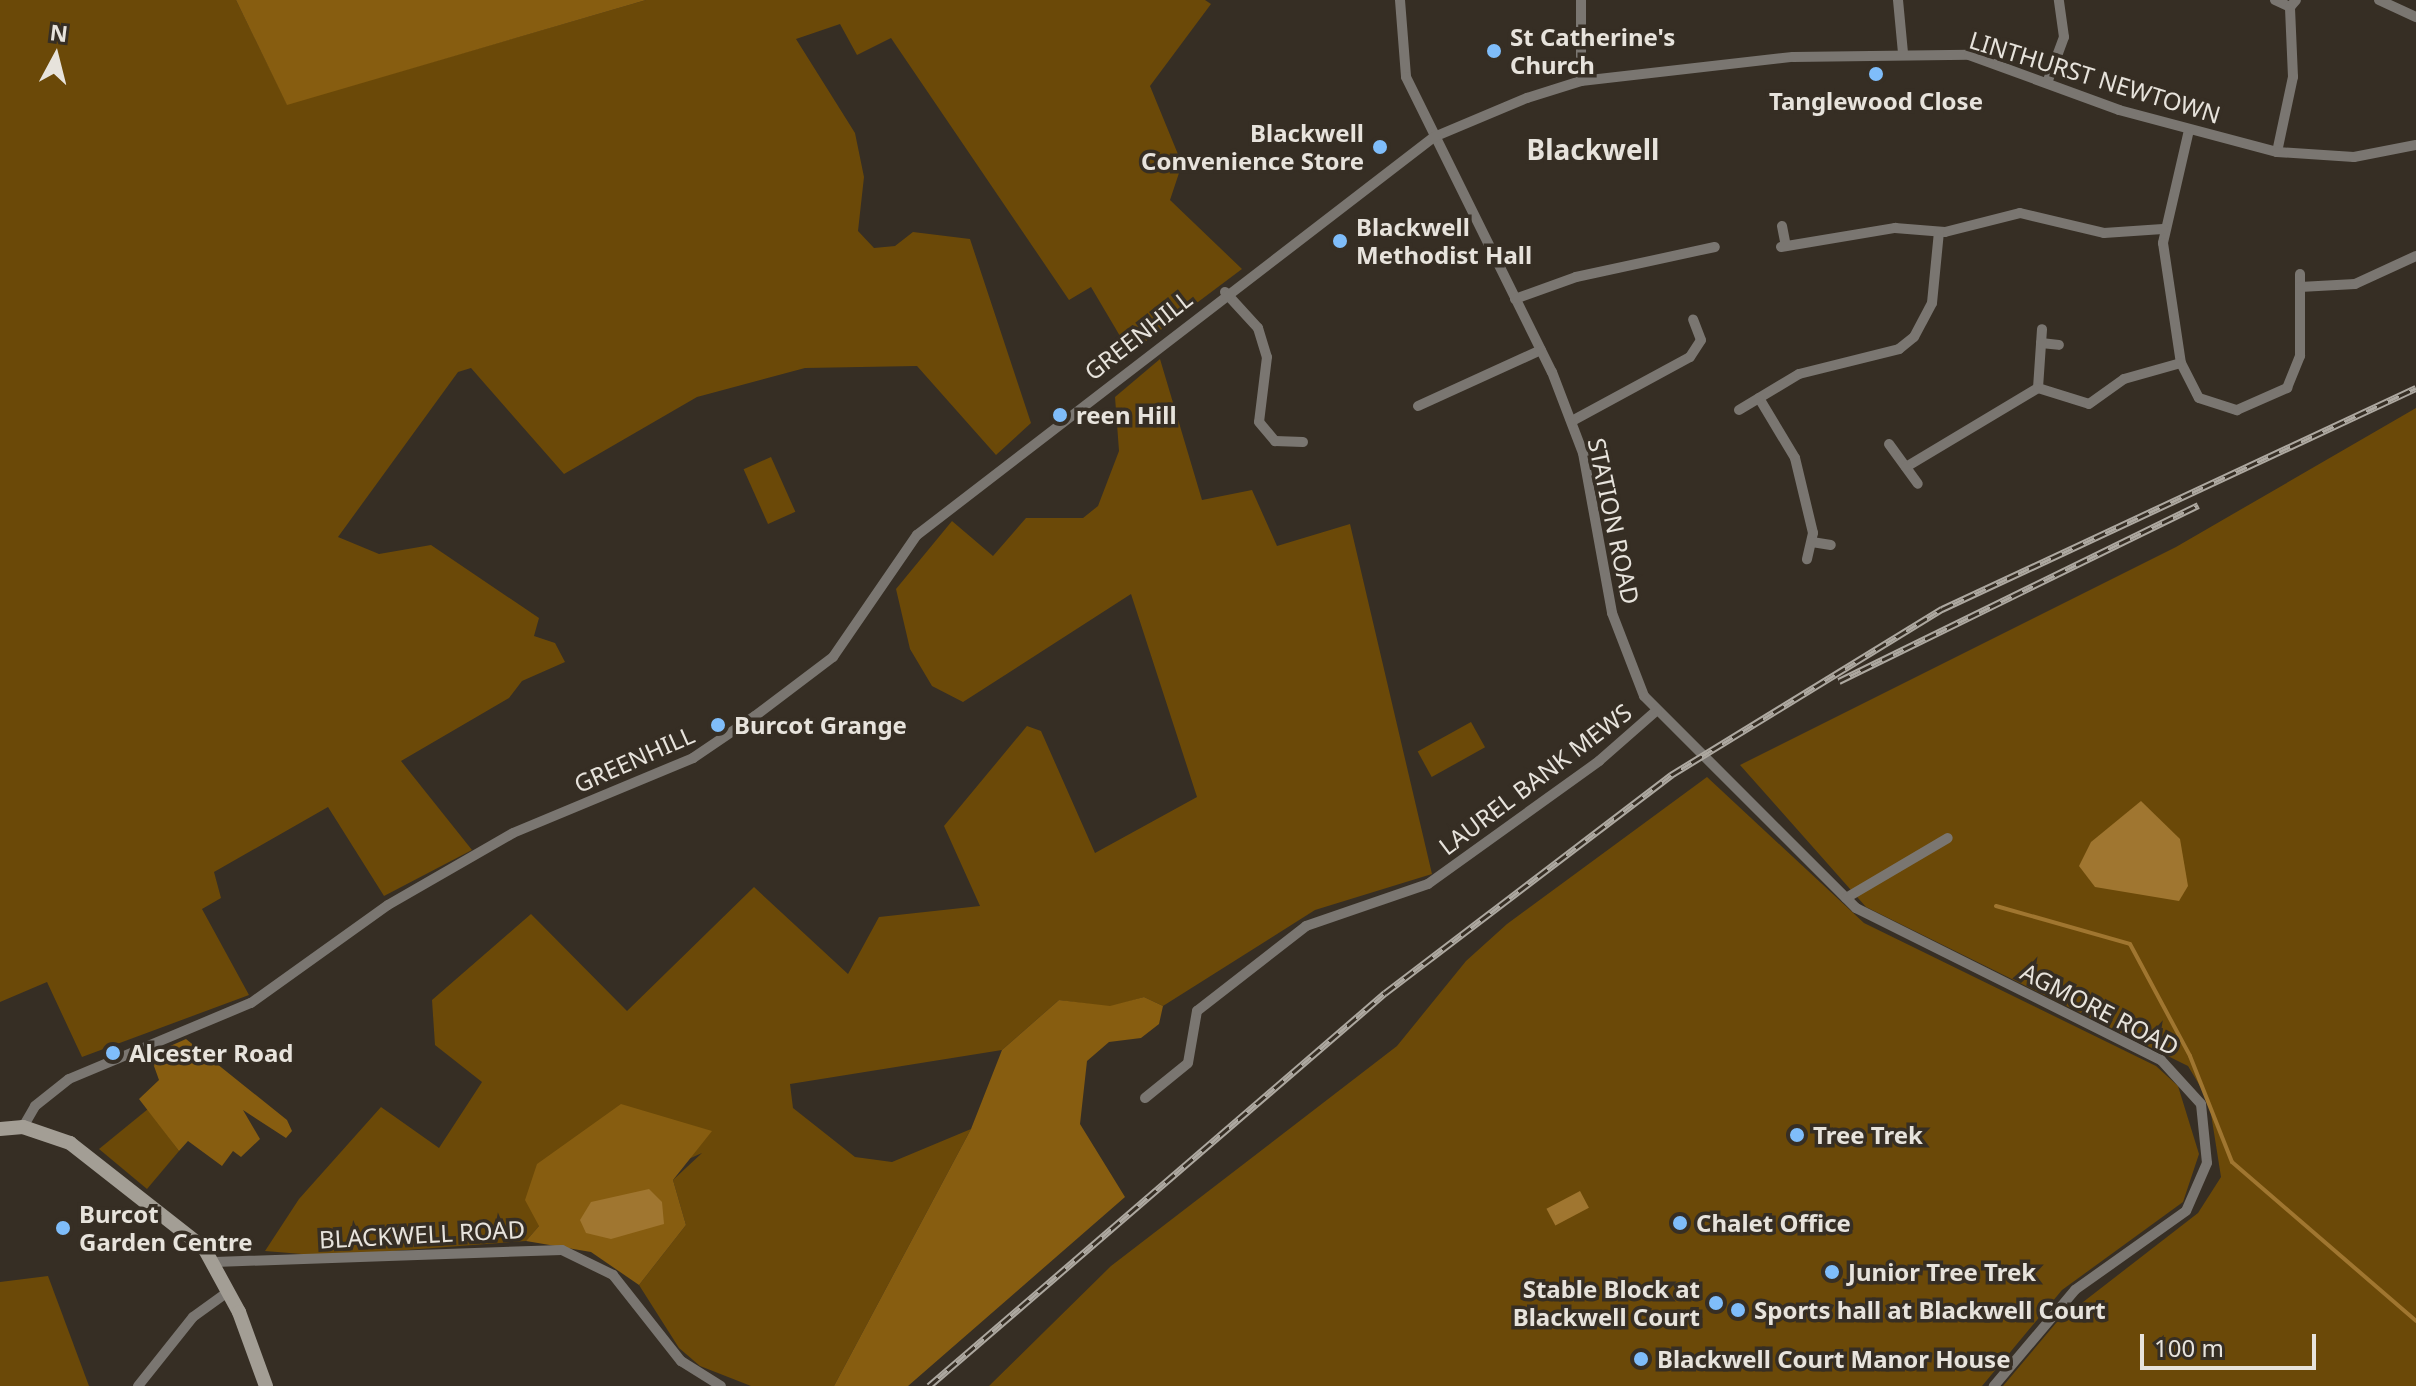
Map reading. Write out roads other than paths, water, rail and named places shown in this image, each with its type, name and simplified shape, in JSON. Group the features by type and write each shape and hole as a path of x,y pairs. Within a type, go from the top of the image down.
{"main road":[{"path":"0,1129 23,1127 83,1151 215,1262 266,1386"}],"street":[{"name":"STATION ROAD","path":"1400,0 1406,77 1541,350 1572,421 1590,479 1612,613 1635,678 1657,710 1715,764"},
{"path":"1581,0 1581,81"},
{"path":"1898,0 1903,53"},
{"path":"2047,83 2064,37 2059,0"},
{"path":"2275,0 2293,4 2293,77 2277,152"},
{"path":"2379,0 2416,17"},
{"name":"LINTHURST NEWTOWN","path":"1434,137 1581,81 1793,57 1903,53 1969,55 2189,130 2277,152 2354,157 2416,145"},
{"path":"2189,130 2163,229 2181,363 2189,385 2208,403 2237,410 2263,403 2296,373 2300,274"},
{"name":"GREENHILL","path":"23,1127 35,1106 69,1079 251,1003 388,905 513,833 693,758 755,716 833,657 917,535 1225,292 1434,137"},
{"path":"1782,226 1784,247 1895,228 1939,232 2020,213 2104,233 2163,229"},
{"path":"1739,410 1799,374 1899,349 1914,337 1932,303 1939,232"},
{"path":"1515,299 1576,277 1715,247"},
{"path":"2300,287 2355,284 2416,256"},
{"name":"GREENHILL","path":"1225,292 1258,328 1267,357 1259,422 1275,441 1303,442"},
{"path":"1572,421 1690,357 1701,340 1693,319"},
{"path":"2038,388 2042,329"},
{"path":"2041,343 2059,345"},
{"path":"1418,406 1541,350"},
{"path":"1906,467 2038,388 2089,404 2124,379 2181,363"},
{"path":"1759,398 1795,458 1812,542 1807,559"},
{"path":"1889,444 1918,484"},
{"path":"1812,542 1831,545"},
{"name":"LAUREL BANK MEWS","path":"1145,1098 1188,1063 1197,1011 1306,926 1428,884 1599,761 1657,710"},
{"name":"AGMORE ROAD","path":"1715,764 1846,898 2161,1060 2201,1104 2207,1163 2186,1211 2075,1290 1994,1386"},
{"path":"1846,898 1948,838"},
{"name":"BLACKWELL ROAD","path":"215,1262 562,1250 613,1275 672,1353 721,1386"},
{"path":"138,1386 193,1317 229,1291"}],"waterway":[{"path":"1996,906 2130,944 2190,1056 2232,1162 2416,1321"}],"railway":[{"path":"929,1386 1385,993 1671,775 1942,609 2416,388"},
{"path":"1839,681 2198,505"}],"place":[{"name":"St Catherine's Church","path":"1494,51"},
{"name":"Tanglewood Close","path":"1876,74"},
{"name":"Blackwell Convenience Store","path":"1380,147"},
{"name":"Blackwell Methodist Hall","path":"1340,241"},
{"name":"reen Hill","path":"1060,415"},
{"name":"Burcot Grange","path":"718,725"},
{"name":"Alcester Road","path":"113,1053"},
{"name":"Tree Trek","path":"1797,1135"},
{"name":"Chalet Office","path":"1680,1223"},
{"name":"Burcot Garden Centre","path":"63,1228"},
{"name":"Junior Tree Trek","path":"1832,1272"},
{"name":"Stable Block at Blackwell Court","path":"1716,1303"},
{"name":"Sports hall at Blackwell Court","path":"1738,1310"},
{"name":"Blackwell Court Manor House","path":"1641,1359"}],"district":[{"name":"Blackwell","path":"1593,149"}]}
